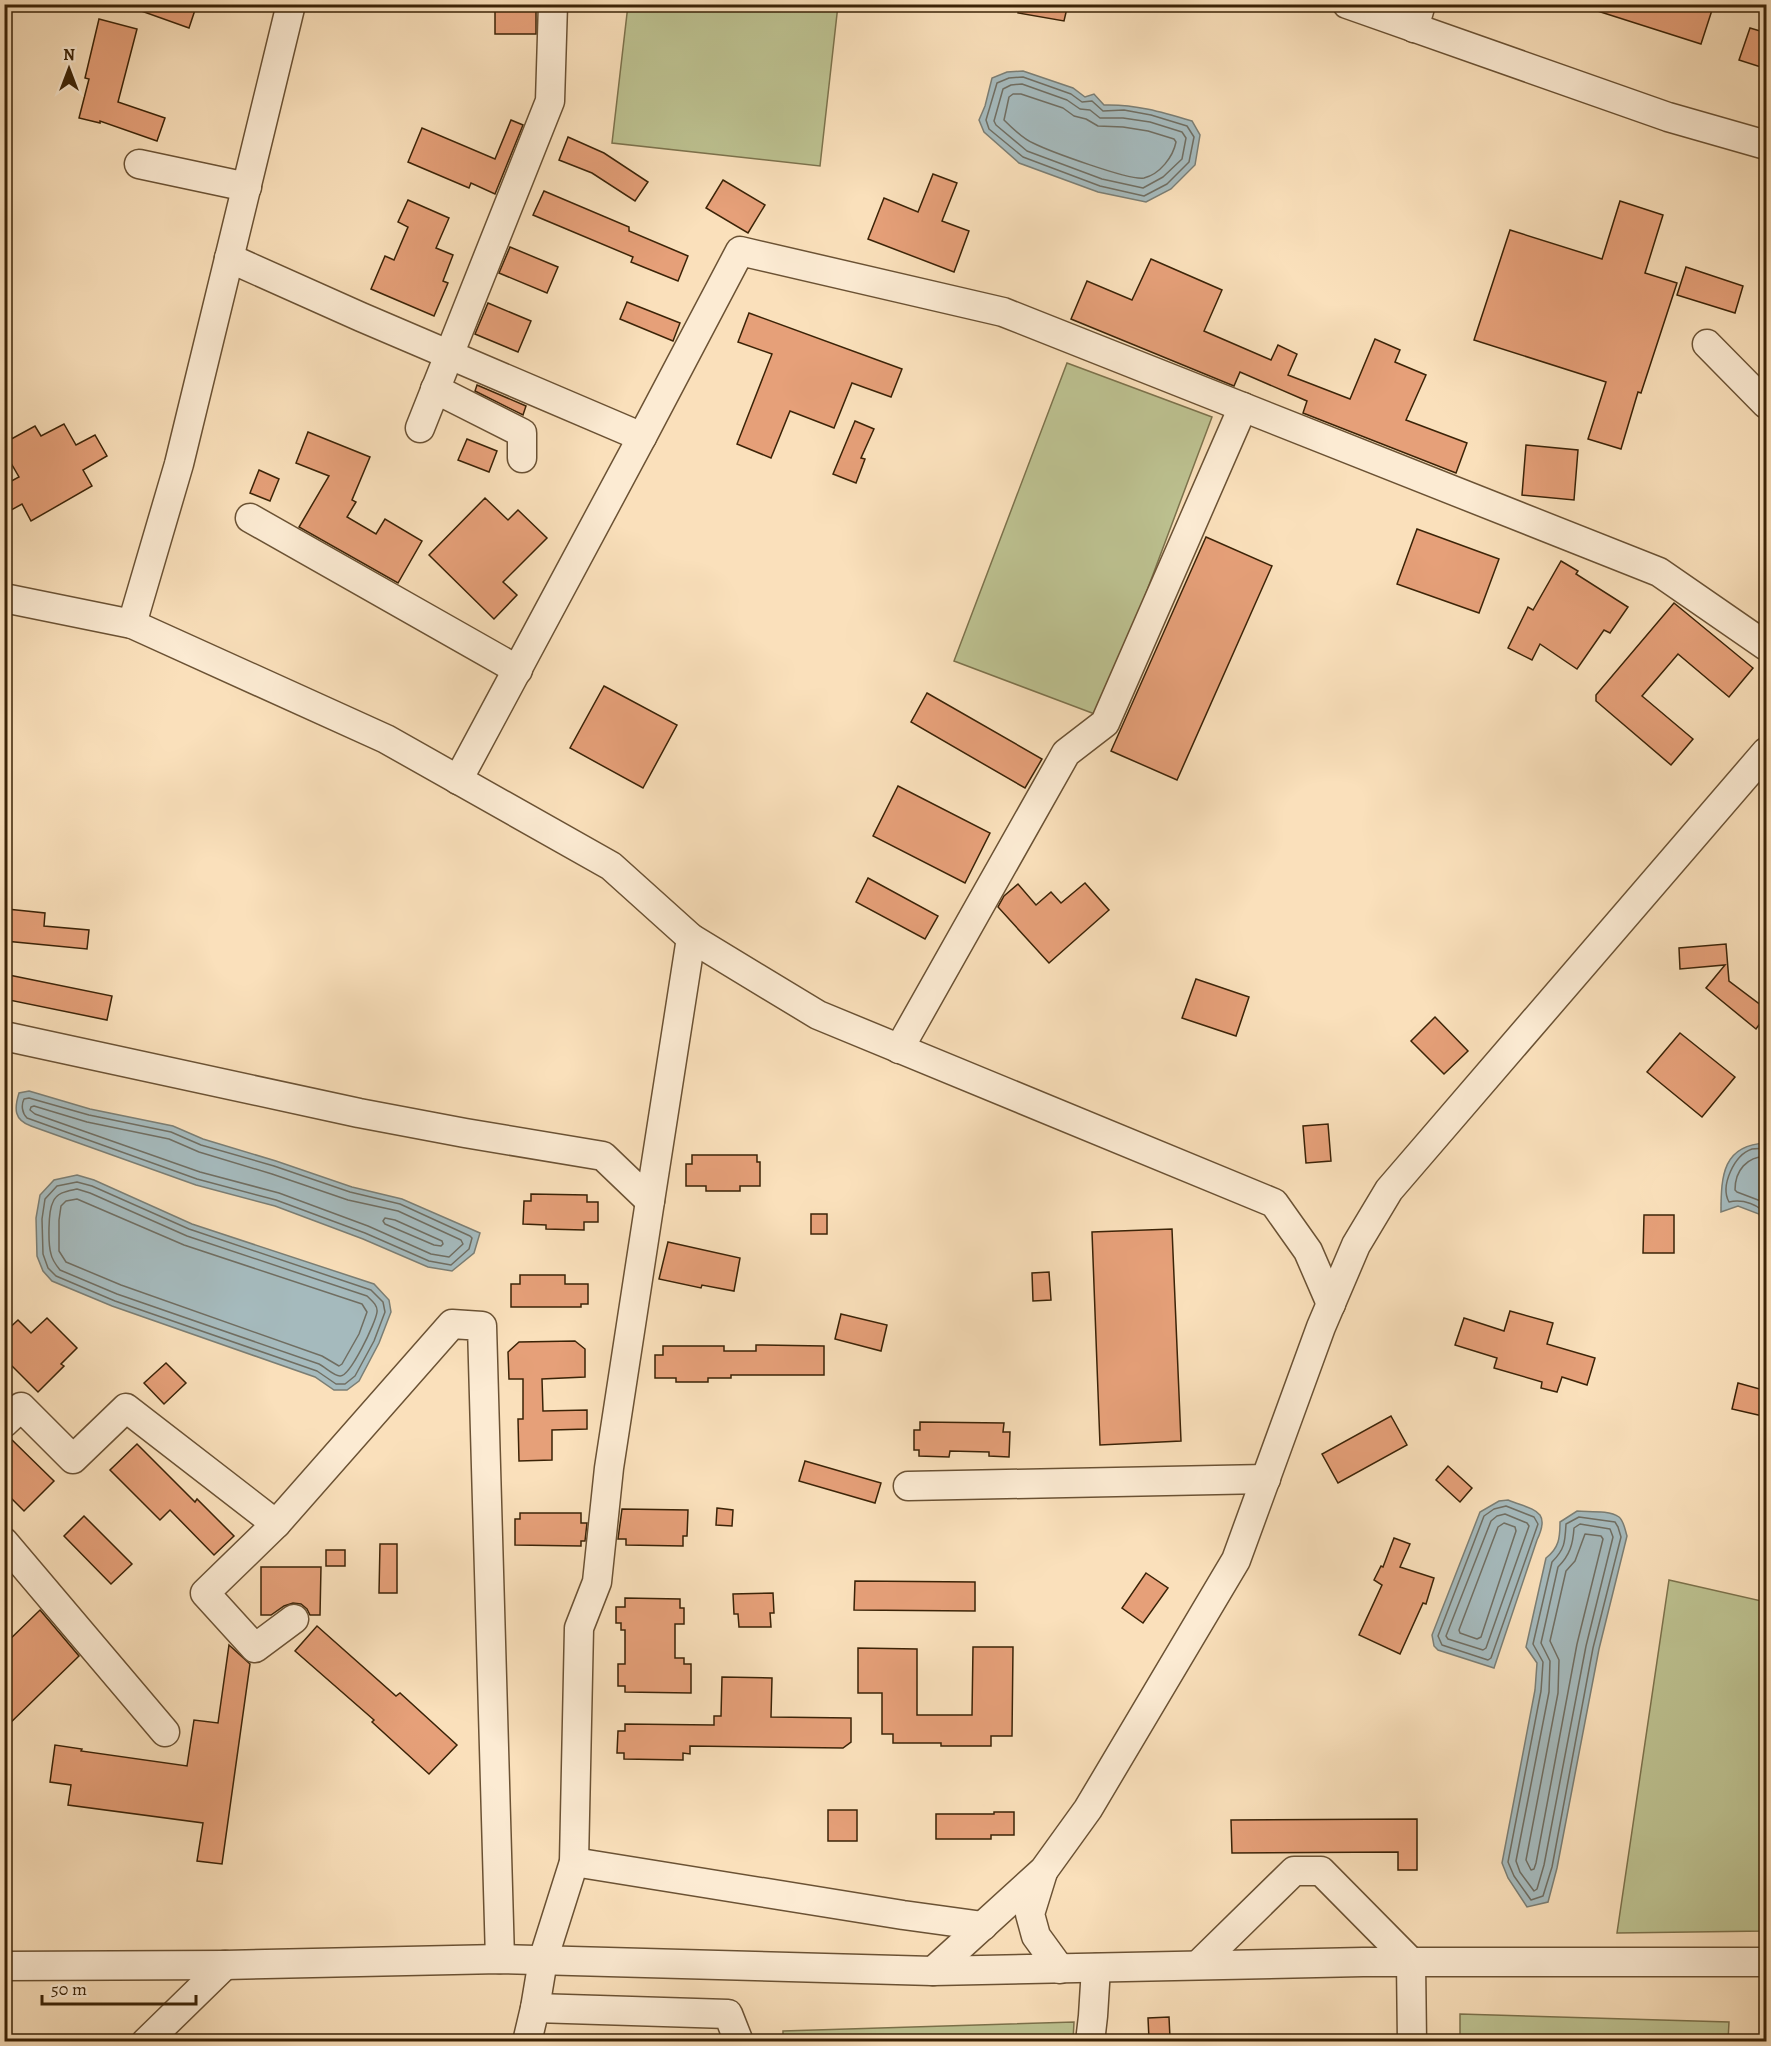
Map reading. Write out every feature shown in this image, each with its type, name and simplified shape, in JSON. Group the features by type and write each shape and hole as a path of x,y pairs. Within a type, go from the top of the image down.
{"street":[{"path":"132,624 179,464 291,4"},
{"path":"420,428 550,101 553,4"},
{"path":"1347,4 1418,16 1668,117 1767,145"},
{"path":"139,164 246,187"},
{"path":"458,780 740,251 1003,312 1659,572 1767,646"},
{"path":"229,258 642,437"},
{"path":"1707,344 1767,404"},
{"path":"435,389 522,433 522,458"},
{"path":"899,1049 1066,753 1105,723 1243,407"},
{"path":"250,518 518,670"},
{"path":"4,598 132,624 386,739 611,866 691,938 818,1015 1274,1203 1308,1251 1331,1304"},
{"path":"933,1971 1044,1870 1088,1809 1236,1560 1331,1304 1356,1245 1389,1190 1767,752"},
{"path":"527,2042 543,1960 574,1862 579,1628 597,1582 609,1468 691,938"},
{"path":"4,1036 359,1113 603,1156 650,1201"},
{"path":"294,1619 255,1648 204,1593 276,1524 453,1324 482,1326 500,1959"},
{"path":"4,1423 21,1407 73,1459 126,1408 276,1524"},
{"path":"908,1486 1266,1479"},
{"path":"4,1542 165,1732"},
{"path":"574,1862 983,1926"},
{"path":"1044,1870 1030,1914 1036,1936 1060,1969"},
{"path":"1198,1965 1294,1871 1321,1871 1412,1962 1412,2042"},
{"path":"4,1966 225,1965 500,1959 933,1971 1412,1962 1767,1962"},
{"path":"146,2042 225,1965"},
{"path":"1090,2042 1096,1968"},
{"path":"535,2008 728,2014 739,2042"}],"green space":[{"path":"628,5 838,5 820,166 612,143"},
{"path":"1067,363 1212,417 1100,716 954,661"},
{"path":"1669,1580 1766,1602 1766,1931 1617,1933"},
{"path":"1460,2014 1729,2022 1728,2041 1460,2041"},
{"path":"1074,2022 1073,2041 783,2041 783,2031"}],"water":[{"path":"1023,71 1073,88 1085,97 1094,94 1104,105 1138,107 1192,121 1200,135 1195,165 1171,189 1146,202 1098,192 1019,163 984,132 979,120 992,78 1007,72"},
{"path":"29,1091 90,1109 173,1126 203,1139 352,1187 402,1199 480,1233 474,1253 452,1271 428,1267 363,1239 275,1206 196,1185 25,1124 18,1117 16,1104 19,1093"},
{"path":"1766,1143 1766,1233 1759,1214 1738,1206 1721,1212 1722,1186 1727,1164 1741,1149"},
{"path":"77,1175 94,1180 192,1224 374,1284 389,1300 391,1312 379,1343 359,1381 347,1390 334,1390 315,1377 112,1306 52,1281 43,1271 37,1256 36,1218 40,1195 54,1180"},
{"path":"1508,1500 1537,1512 1542,1522 1494,1668 1438,1650 1434,1646 1432,1635 1480,1512 1499,1501"},
{"path":"1577,1511 1604,1512 1619,1517 1627,1536 1599,1649 1557,1868 1548,1902 1527,1907 1508,1878 1502,1863 1535,1690 1537,1663 1526,1647 1546,1558 1558,1542 1560,1522"}],"building":[{"path":"130,4 197,4 189,28 130,7"},
{"path":"495,4 536,4 536,34 495,34"},
{"path":"1019,4 1068,4 1064,21 1018,13"},
{"path":"1589,4 1714,4 1701,44 1588,8"},
{"path":"99,19 137,29 118,102 165,118 157,141 100,121 100,123 79,118 89,79 85,78"},
{"path":"1750,28 1767,33 1767,69 1739,60"},
{"path":"511,120 523,125 495,194 471,183 469,188 408,162 422,128 495,159"},
{"path":"568,137 604,153 648,182 635,201 592,173 559,160"},
{"path":"933,174 957,183 942,221 969,231 954,272 868,239 884,198 918,212"},
{"path":"723,180 765,205 748,233 706,208"},
{"path":"544,191 629,227 629,231 688,256 678,281 631,262 633,257 533,215"},
{"path":"408,200 449,218 436,248 453,255 443,281 448,283 434,316 371,289 385,256 394,260 408,227 398,222"},
{"path":"1620,201 1663,215 1645,273 1677,283 1641,393 1638,392 1621,449 1588,439 1606,382 1474,340 1510,230 1602,259"},
{"path":"510,247 558,267 547,293 499,273"},
{"path":"1151,259 1222,290 1204,331 1271,360 1278,345 1297,354 1288,375 1350,399 1375,339 1400,350 1395,362 1426,375 1406,420 1467,443 1456,473 1303,413 1307,401 1240,372 1234,386 1071,319 1087,281 1132,300"},
{"path":"1686,267 1743,286 1735,313 1677,295"},
{"path":"627,302 680,323 673,341 620,319"},
{"path":"488,303 531,321 518,352 475,334"},
{"path":"749,313 902,369 891,397 852,383 834,428 790,411 771,458 737,444 772,354 738,342"},
{"path":"477,385 526,406 523,415 475,391"},
{"path":"855,421 874,429 861,458 865,459 856,483 833,474"},
{"path":"64,424 76,445 95,435 107,456 83,470 92,486 31,521 22,504 4,514 4,485 19,477 4,451 4,443 35,426 41,436"},
{"path":"308,432 370,457 352,500 356,502 347,517 376,534 385,519 422,541 398,583 299,527 329,476 296,463"},
{"path":"467,439 497,451 489,472 458,460"},
{"path":"1526,445 1578,450 1574,500 1522,495"},
{"path":"259,470 279,479 270,501 250,493"},
{"path":"485,498 508,520 518,510 547,538 503,582 517,595 494,619 429,555"},
{"path":"1417,529 1499,559 1479,613 1397,584"},
{"path":"1206,537 1272,566 1177,780 1111,751"},
{"path":"1561,561 1578,571 1576,574 1628,607 1610,633 1604,630 1577,669 1540,644 1532,660 1508,648 1528,607 1533,610"},
{"path":"1674,603 1753,668 1729,697 1678,654 1642,696 1693,739 1671,765 1596,701 1596,695"},
{"path":"604,686 677,725 643,788 570,748"},
{"path":"927,693 1042,759 1025,788 911,722"},
{"path":"898,786 990,833 965,883 873,836"},
{"path":"868,878 938,916 925,939 856,902"},
{"path":"1085,883 1109,910 1049,963 998,907 1004,896 1018,884 1036,905 1051,892 1061,903"},
{"path":"7,909 45,913 44,926 89,930 87,949 5,941"},
{"path":"1726,944 1729,981 1762,1006 1760,1009 1767,1014 1756,1029 1706,988 1725,965 1680,969 1679,948"},
{"path":"4,974 112,996 107,1020 4,999"},
{"path":"1196,979 1249,997 1236,1036 1182,1018"},
{"path":"1435,1017 1468,1051 1444,1074 1411,1041"},
{"path":"1680,1033 1735,1077 1702,1117 1647,1072"},
{"path":"1328,1124 1331,1161 1306,1163 1303,1126"},
{"path":"692,1155 757,1155 757,1162 760,1162 760,1186 740,1186 740,1191 706,1191 706,1186 686,1186 686,1164 692,1164"},
{"path":"531,1194 587,1195 587,1202 598,1202 598,1222 584,1222 584,1230 546,1229 546,1225 523,1224 524,1201 531,1201"},
{"path":"811,1214 827,1214 827,1234 811,1234"},
{"path":"1644,1215 1674,1215 1674,1253 1643,1253"},
{"path":"1172,1229 1181,1441 1100,1445 1092,1232"},
{"path":"668,1242 740,1258 734,1291 702,1285 701,1288 659,1279"},
{"path":"1049,1272 1051,1300 1033,1301 1032,1273"},
{"path":"520,1275 565,1275 565,1284 588,1284 588,1304 581,1304 581,1307 511,1307 511,1284 520,1284"},
{"path":"1510,1311 1553,1323 1547,1344 1595,1358 1587,1385 1562,1377 1557,1392 1541,1388 1542,1382 1494,1368 1497,1358 1455,1345 1464,1318 1504,1331"},
{"path":"841,1314 887,1325 881,1351 835,1339"},
{"path":"47,1318 77,1348 61,1364 64,1366 38,1392 4,1358 4,1333 18,1320 31,1333"},
{"path":"575,1341 585,1349 585,1377 542,1379 543,1411 587,1410 587,1429 552,1430 552,1460 519,1461 518,1419 523,1419 523,1379 509,1379 508,1352 519,1342"},
{"path":"756,1345 824,1346 824,1375 731,1375 731,1378 708,1378 708,1382 676,1382 676,1378 655,1378 655,1355 663,1355 663,1346 724,1346 724,1351 756,1351"},
{"path":"166,1363 186,1383 164,1404 144,1383"},
{"path":"1738,1383 1767,1391 1767,1417 1732,1409"},
{"path":"1391,1416 1407,1445 1338,1483 1322,1454"},
{"path":"920,1422 1004,1423 1003,1432 1010,1432 1009,1457 989,1456 989,1452 950,1451 949,1457 919,1456 919,1450 914,1450 914,1430 920,1430"},
{"path":"10,1438 54,1481 24,1511 4,1491 4,1439"},
{"path":"137,1444 195,1502 197,1499 234,1536 214,1555 170,1510 160,1520 110,1470"},
{"path":"805,1461 881,1483 875,1503 799,1481"},
{"path":"1448,1466 1472,1488 1460,1502 1436,1480"},
{"path":"717,1508 733,1510 732,1526 716,1525"},
{"path":"622,1509 688,1510 687,1536 683,1536 683,1546 626,1545 626,1539 618,1539"},
{"path":"520,1513 581,1513 581,1523 587,1523 585,1541 581,1541 581,1546 515,1545 515,1519 520,1519"},
{"path":"84,1516 132,1564 111,1584 64,1536"},
{"path":"1394,1538 1410,1544 1400,1567 1434,1578 1426,1604 1423,1603 1400,1654 1359,1635 1382,1585 1374,1580 1381,1566 1383,1567"},
{"path":"380,1544 397,1544 397,1593 379,1593"},
{"path":"326,1550 345,1550 345,1566 326,1566"},
{"path":"261,1567 321,1567 320,1615 310,1615 301,1604 293,1603 271,1615 261,1615"},
{"path":"1146,1573 1168,1588 1143,1623 1122,1608"},
{"path":"855,1581 975,1582 975,1611 854,1610"},
{"path":"773,1593 774,1613 770,1613 771,1627 739,1627 738,1614 734,1614 733,1594"},
{"path":"625,1598 680,1599 680,1608 684,1608 684,1624 675,1624 675,1658 684,1658 684,1664 691,1664 691,1693 625,1692 625,1686 618,1686 618,1664 625,1664 625,1630 621,1630 621,1623 616,1623 616,1607 625,1607"},
{"path":"40,1610 79,1656 4,1729 4,1645"},
{"path":"317,1626 396,1696 400,1693 457,1745 429,1774 372,1722 374,1720 295,1651"},
{"path":"229,1645 250,1664 222,1864 197,1861 203,1823 68,1805 71,1785 50,1782 55,1745 82,1749 81,1751 187,1766 194,1720 218,1723"},
{"path":"973,1647 1013,1647 1012,1736 991,1736 991,1746 941,1746 941,1743 893,1743 893,1734 882,1734 882,1693 858,1693 858,1648 917,1649 917,1715 972,1715"},
{"path":"722,1677 772,1678 771,1717 851,1718 851,1742 843,1748 690,1746 690,1754 683,1753 683,1760 624,1759 624,1753 617,1753 618,1731 625,1731 625,1724 714,1725 714,1716 721,1716"},
{"path":"828,1810 857,1810 857,1841 828,1841"},
{"path":"994,1812 1014,1812 1014,1835 991,1835 991,1839 936,1839 936,1814 994,1814"},
{"path":"1417,1819 1417,1870 1398,1870 1398,1852 1232,1853 1231,1820"},
{"path":"1169,2017 1170,2038 1149,2039 1148,2018"}]}
